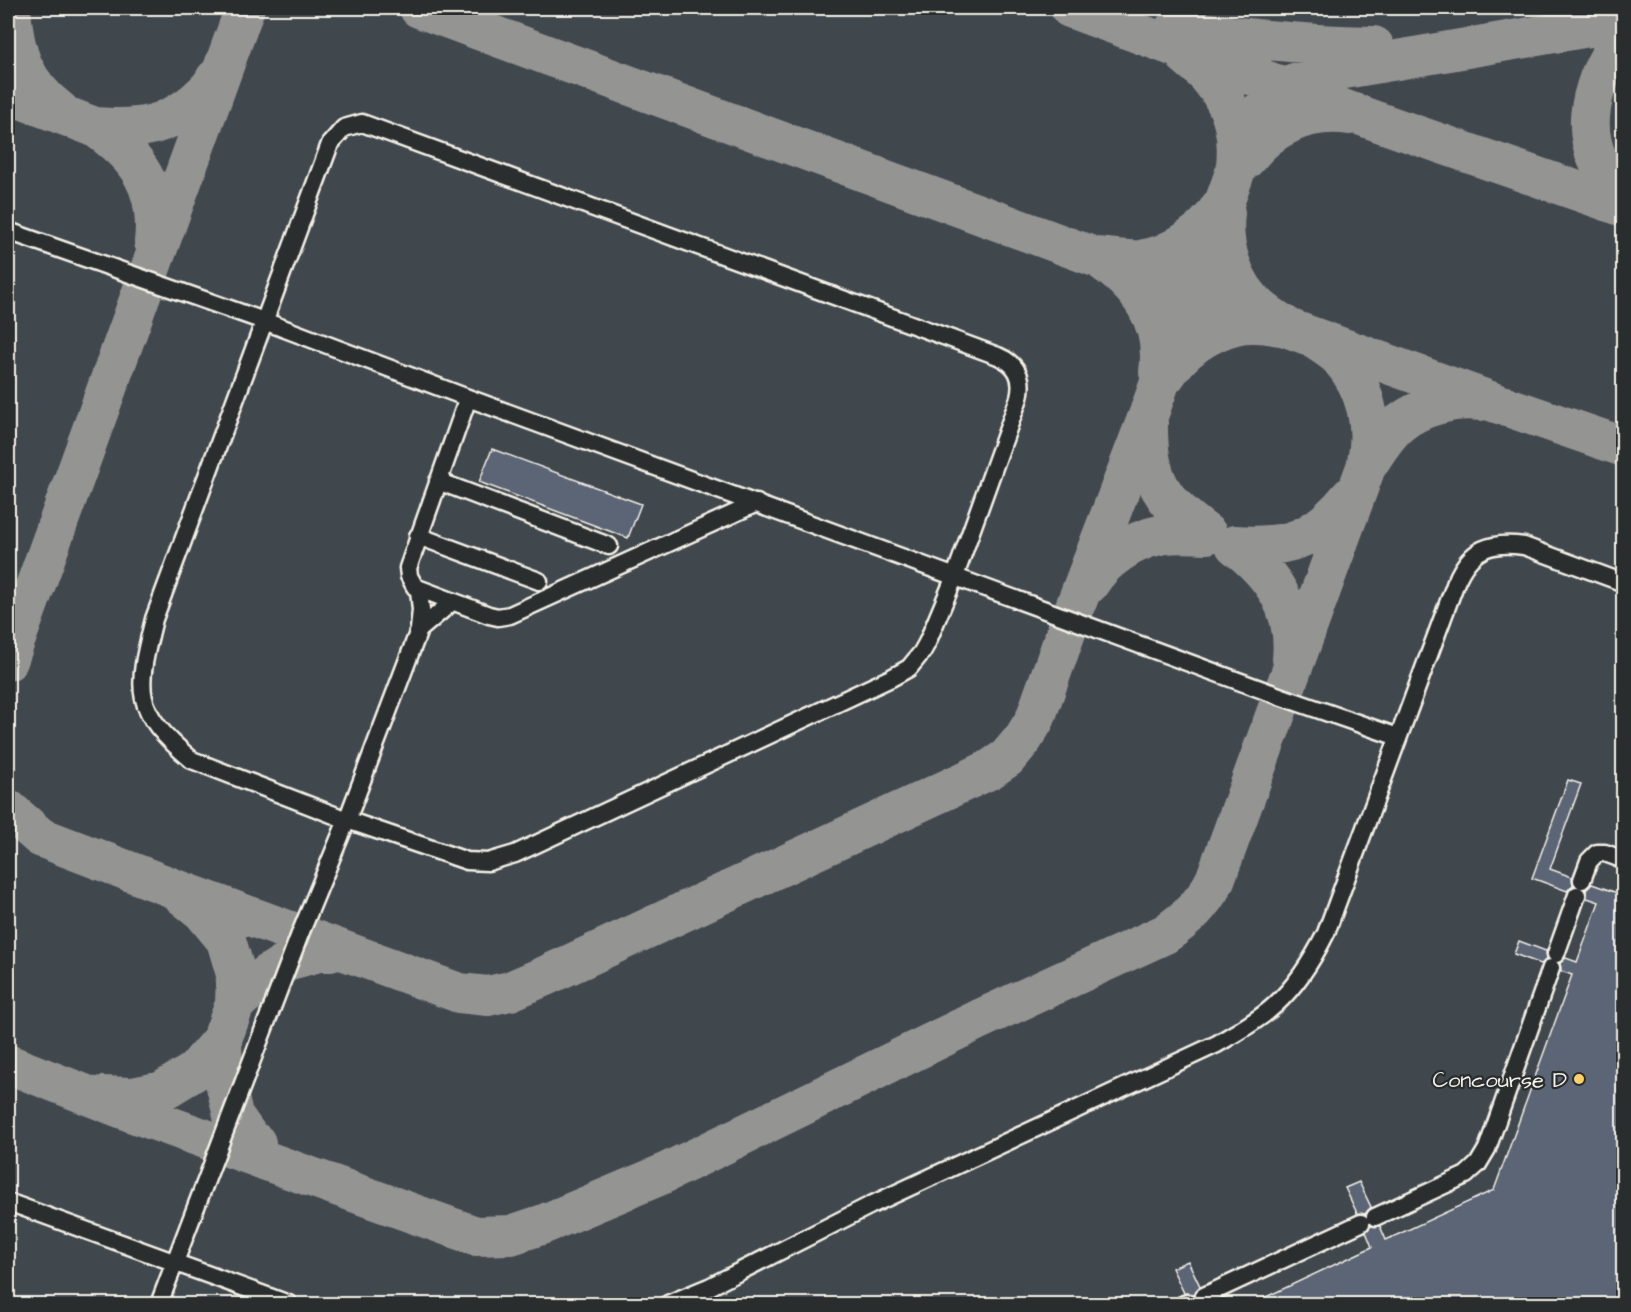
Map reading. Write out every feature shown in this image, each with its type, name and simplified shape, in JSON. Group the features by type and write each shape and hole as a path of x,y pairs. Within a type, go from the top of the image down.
{"lane":[{"path":"362,123 1006,359 1018,372 1021,389 999,457 955,576 922,652 909,668 515,854 488,861 467,861 347,820 192,760 158,730 149,713 142,693 142,667 154,619 264,321 330,144 338,132 344,128 362,123"},
{"path":"8,231 264,321 468,399 1282,697 1398,737"},
{"path":"468,399 408,568 412,584 419,590 452,602 489,615 498,617 510,615 757,503"},
{"path":"438,481 609,546"},
{"path":"418,536 539,581"},
{"path":"668,1305 709,1287 871,1205 1217,1044 1262,1016 1292,988 1308,966 1326,933 1461,570 1478,552 1494,545 1507,543 1524,546 1623,583"},
{"path":"159,1305 419,630 421,610 419,590"},
{"path":"419,630 452,602"},
{"path":"1204,1296 1461,1179 1478,1164 1486,1149 1589,861 1597,853 1605,853 1623,860"},
{"path":"8,1202 289,1305"}],"shaded area":[{"path":"8,8 1623,8 1623,1304 8,1304"}],"building":[{"path":"492,449 641,504 628,538 479,482"},
{"path":"1568,780 1581,784 1550,869 1572,877 1573,885 1567,891 1532,878"},
{"name":"Concourse D","path":"1592,884 1623,895 1623,1305 1249,1305 1372,1247 1366,1232 1371,1226 1380,1226 1386,1240 1494,1190 1572,975 1561,971 1560,963 1566,958 1577,962 1599,902 1587,898 1586,890"},
{"path":"1519,941 1546,951 1547,959 1541,964 1514,954"},
{"path":"1359,1182 1371,1207 1365,1214 1357,1213 1345,1188"},
{"path":"1188,1261 1200,1286 1194,1294 1184,1293 1172,1268"}],"taxiway":[{"path":"11,8 15,39 23,66 37,89 60,111"},
{"path":"8,661 245,8"},
{"path":"419,8 1310,336 1624,447"},
{"path":"1070,8 1370,119 1624,207"},
{"path":"8,809 40,837 459,993 488,996 510,991 545,976 989,770 1007,758 1023,739 1035,719 1148,416 1248,136 1263,108 1286,86 1327,72 1624,21"},
{"path":"1175,28 1274,41 1374,46"},
{"path":"1624,39 1615,49 1601,73 1590,116 1594,151 1609,180 1624,199"},
{"path":"1185,55 1209,78 1226,103 1235,132 1236,165"},
{"path":"95,127 124,128 161,122 197,100 215,79"},
{"path":"8,94 121,137"},
{"path":"1246,159 1267,137 1292,122 1320,115 1350,115"},
{"path":"95,127 123,150 143,175 153,205 154,242"},
{"path":"1159,372 1158,336 1146,305 1125,279 1097,257 1140,260 1162,254 1186,242 1196,234 1220,207"},
{"path":"1166,375 1187,350 1225,328 1248,323 1287,327 1263,311 1251,299 1236,277 1227,251 1225,213"},
{"path":"8,1064 133,1113 476,1236 511,1235 544,1224 661,1175 980,1019 1165,934 1194,910 1215,880 1366,467 1370,438 1369,423 1357,382 1340,358 1310,336"},
{"path":"1366,467 1390,432 1408,417 1438,404 1480,401"},
{"path":"1089,584 1110,559 1139,541 1166,534 1207,534 1178,511 1160,487 1150,459 1148,422"},
{"path":"1235,545 1271,545 1300,538 1326,522 1351,496"},
{"path":"1235,545 1261,568 1280,594 1291,624 1292,659"},
{"path":"102,1096 132,1097 162,1091 195,1071 222,1039 235,1004 236,974 226,940 203,912 183,896"},
{"path":"256,1143 250,1139 233,1115 223,1074 222,1039 235,1004 268,974 290,960 319,952 330,952"}],"place":[{"name":"Concourse D","path":"1579,1079"}]}
